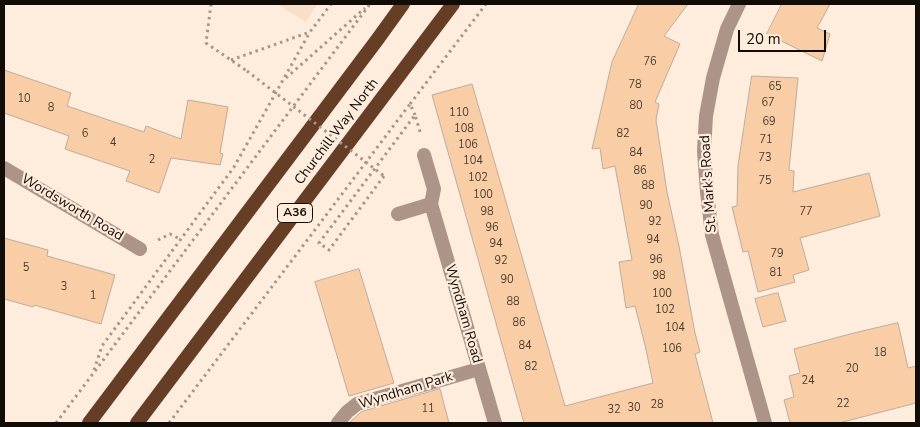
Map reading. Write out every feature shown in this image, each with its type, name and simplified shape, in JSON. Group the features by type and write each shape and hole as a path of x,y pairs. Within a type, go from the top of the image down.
{"highway":[{"name":"Churchill Way North","path":"89,423 378,40 403,4"},
{"name":"Churchill Way North","path":"137,423 453,4"}],"street":[{"name":"St. Mark's Road","path":"739,4 727,29 713,78 706,116 704,151 712,235 765,423"},
{"name":"Wyndham Road","path":"424,155 434,189 431,204 495,423"},
{"name":"Wordsworth Road","path":"4,168 140,249"},
{"path":"398,214 431,204"},
{"name":"Wyndham Park","path":"338,423 357,404 479,369"}],"path":[{"path":"211,4 206,43 247,71 384,176 329,250 319,243 414,115"},
{"path":"93,374 102,346 234,166 310,32 331,4"},
{"path":"283,82 370,4"},
{"path":"56,423 370,4"},
{"path":"169,423 486,4"},
{"path":"231,60 310,32"},
{"path":"410,104 423,142 424,155"}],"shaded area":[{"path":"277,4 317,4 306,22"}],"building":[{"path":"639,4 688,4 664,36 680,44 655,102 659,104 656,120 667,192 700,352 695,354 713,423 524,423 432,95 472,84 565,406 653,383 635,306 626,308 619,262 632,260 615,166 603,169 600,148 592,149 612,62"},
{"path":"782,4 830,4 817,28 830,34 822,61 767,34"},
{"path":"4,70 71,93 67,106 144,132 146,126 181,139 188,100 228,107 220,153 223,154 220,165 171,158 159,193 126,181 130,171 65,149 69,136 4,113"},
{"path":"752,76 798,78 789,170 794,171 793,192 869,173 880,216 800,238 809,270 793,275 795,282 758,292 748,251 743,252 732,207 737,206 738,166"},
{"path":"4,238 48,250 47,256 115,275 101,324 34,305 33,307 4,299"},
{"path":"359,269 394,383 349,396 315,282"},
{"path":"778,293 786,321 763,327 755,299"},
{"path":"898,323 908,368 916,366 916,403 839,423 790,423 784,400 794,397 789,376 800,373 794,349"},
{"path":"440,389 449,423 349,423 361,412"}]}
